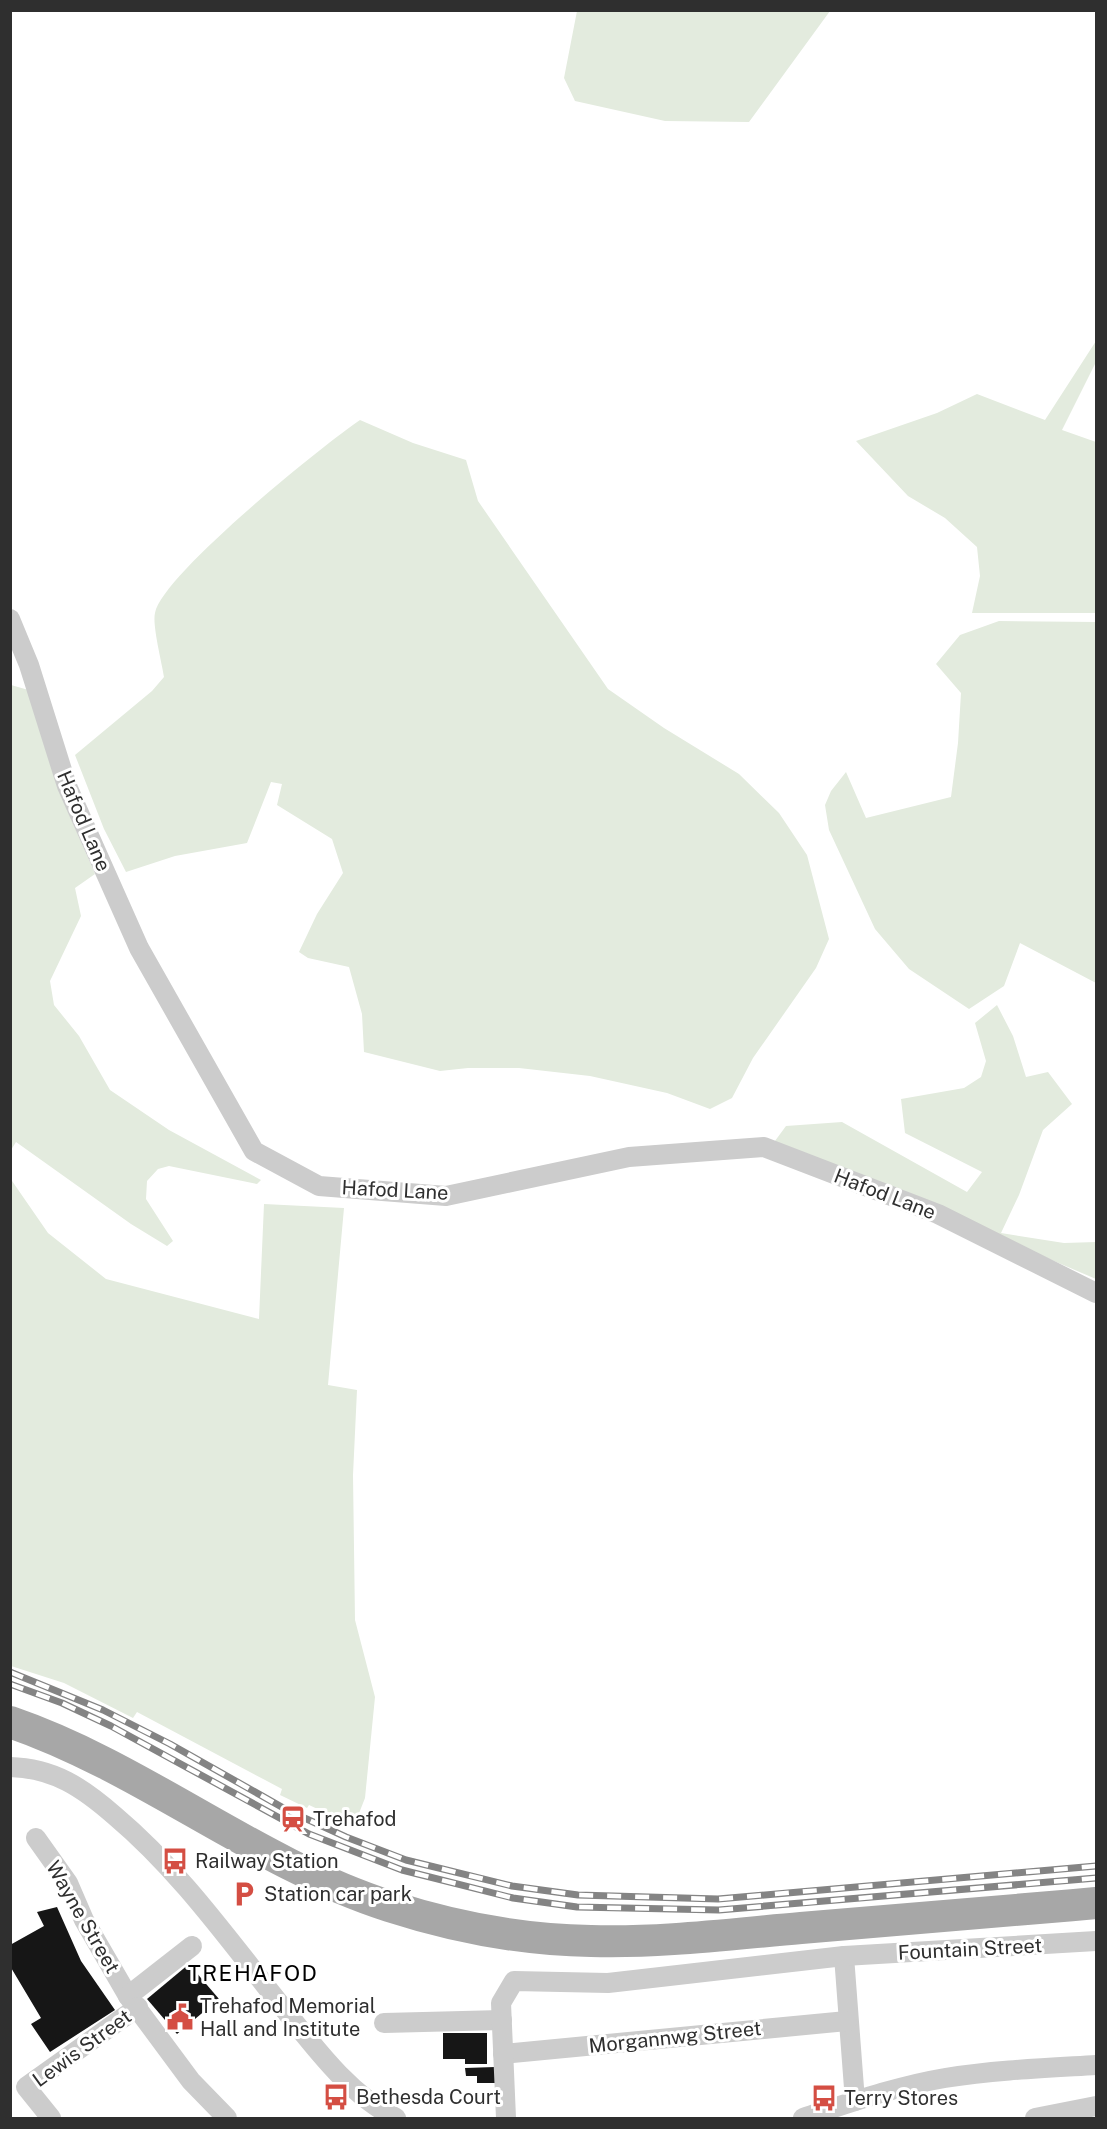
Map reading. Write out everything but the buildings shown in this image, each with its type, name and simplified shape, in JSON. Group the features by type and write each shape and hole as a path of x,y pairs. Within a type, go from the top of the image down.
{"main road":[{"path":"10,1722 43,1733 110,1765 250,1843 340,1887 388,1906 487,1931 546,1939 642,1941 1096,1903"}],"street":[{"name":"Hafod Lane","path":"10,619 28,665 67,786 139,948 254,1151 319,1186 446,1196 628,1157 764,1147 938,1214 1096,1293"},
{"path":"10,1767 28,1767 57,1775 82,1787 141,1838 218,1924 312,2044 350,2084 391,2117"},
{"name":"Wayne Street","path":"36,1838 68,1883 84,1920 133,2001 191,2080 227,2118"},
{"name":"Fountain Street","path":"502,2020 501,2003 514,1981 608,1983 844,1956 1096,1941"},
{"name":"Wayne Street","path":"133,2001 192,1946"},
{"path":"844,1956 847,2021 855,2101"},
{"name":"Lewis Street","path":"51,2118 26,2087 133,2001"},
{"path":"384,2023 502,2020 506,2118"},
{"name":"Morgannwg Street","path":"503,2054 847,2021"},
{"path":"803,2118 855,2101 944,2078 1006,2070 1096,2065"},
{"path":"1035,2118 1096,2106"}],"shaded area":[{"path":"577,10 830,11 749,122 665,121 575,101 564,78"},
{"path":"1096,341 1096,362 1062,430 1096,442 1096,613 972,613 980,576 977,547 945,518 908,496 856,441 937,413 977,394 1045,420"},
{"path":"360,420 413,443 466,460 478,501 608,689 664,728 739,774 779,813 807,855 829,939 816,968 753,1058 732,1098 710,1109 667,1093 590,1076 519,1068 468,1068 440,1071 364,1052 362,1014 349,967 308,958 299,952 317,914 343,873 332,839 277,805 282,784 271,782 247,843 175,856 126,872 104,829 75,755 152,691 164,677 156,635 155,613 164,595 185,570 281,482"},
{"path":"999,621 1096,622 1096,983 1020,943 1004,986 969,1009 909,969 875,929 829,830 825,805 831,791 846,772 866,818 951,797 961,693 936,664 960,635"},
{"path":"11,685 32,691 63,800 95,874 75,888 81,916 50,981 54,1005 79,1036 110,1090 169,1130 261,1180 257,1184 169,1166 158,1169 147,1181 146,1199 173,1241 167,1246 131,1224 16,1142 11,1150"},
{"path":"997,1005 1013,1036 1026,1077 1048,1072 1072,1104 1043,1130 1019,1195 1001,1233 1064,1243 1096,1242 1096,1279 897,1194 772,1145 786,1126 842,1122 967,1192 982,1172 905,1133 901,1099 964,1088 981,1077 986,1061 975,1023"},
{"path":"10,1178 48,1233 106,1279 259,1319 264,1204 344,1208 328,1385 357,1390 353,1475 355,1620 375,1697 365,1798 354,1826 309,1805 307,1808 280,1795 282,1789 137,1712 133,1718 64,1683 11,1666"}],"railway":[{"path":"10,1672 103,1710 170,1744 287,1810 346,1837 406,1860 512,1886 578,1895 718,1899 1096,1866"},
{"path":"10,1684 62,1703 111,1726 309,1834 402,1870 513,1898 577,1907 719,1910 1096,1878"}],"place":[{"name":"Trehafod","path":"293,1819"},
{"name":"Railway Station","path":"175,1861"},
{"name":"Station car park","path":"244,1894"},
{"name":"Trehafod Memorial Hall and Institute","path":"180,2017"},
{"name":"Bethesda Court","path":"336,2097"},
{"name":"Terry Stores","path":"824,2098"}],"district":[{"name":"TREHAFOD","path":"253,1973"}]}
